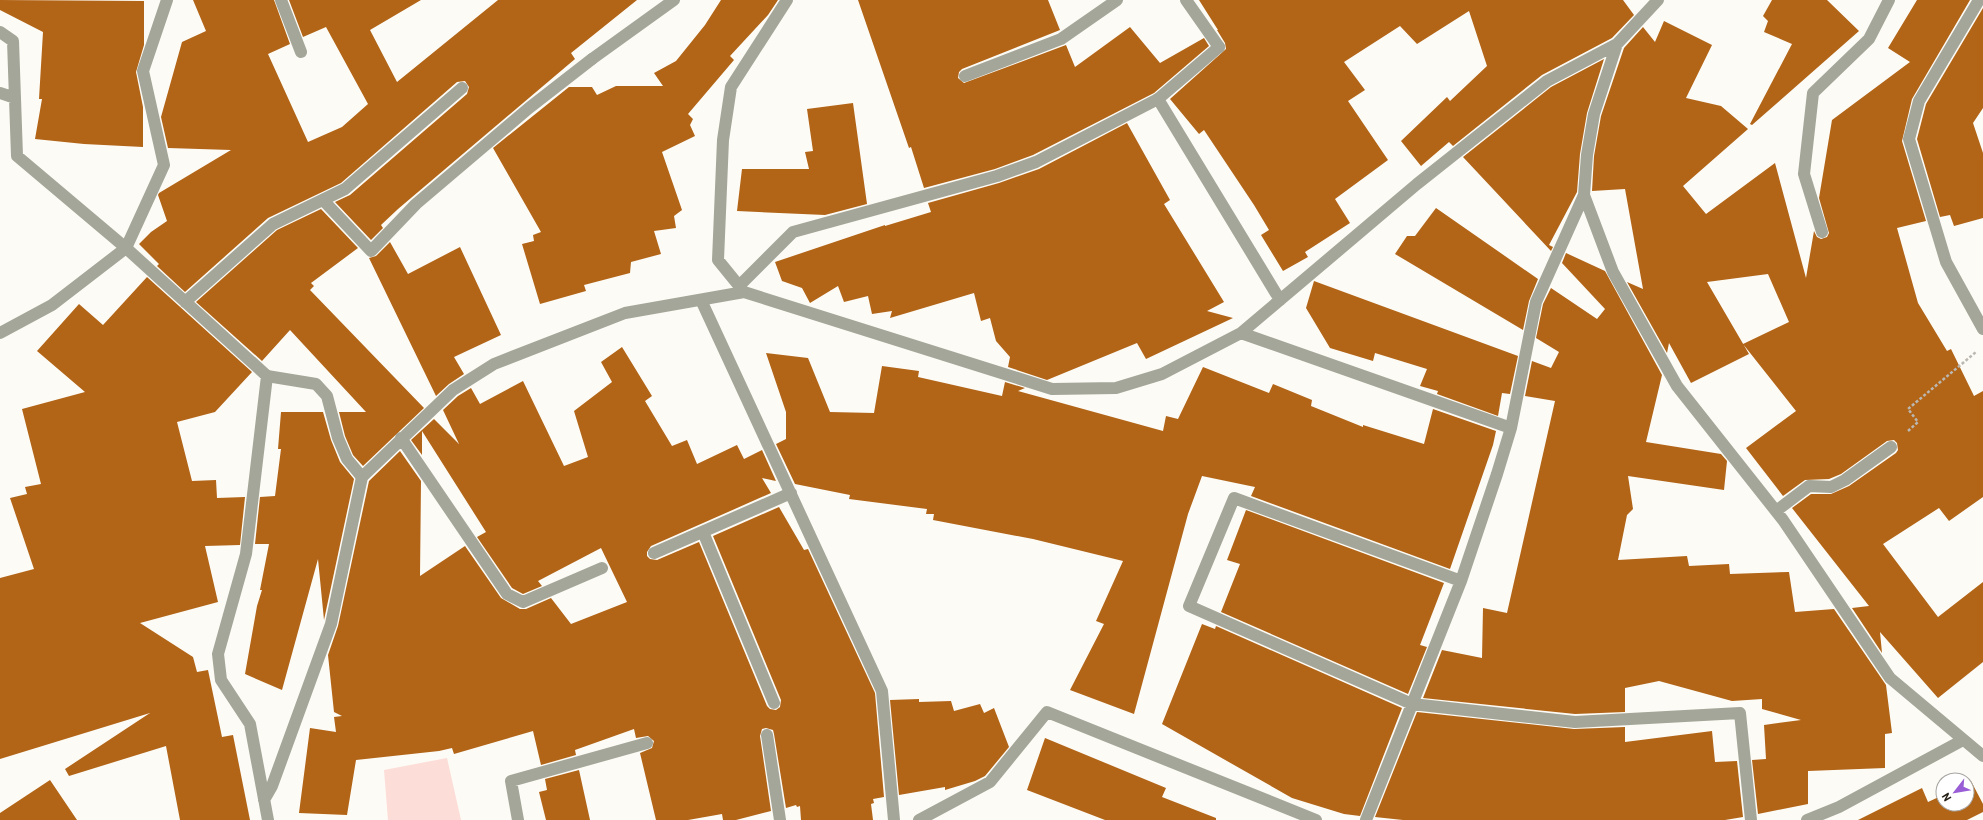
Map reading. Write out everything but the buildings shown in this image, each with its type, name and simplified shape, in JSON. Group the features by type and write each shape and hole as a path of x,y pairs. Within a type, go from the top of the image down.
{"street":[{"path":"281,0 301,52"},
{"path":"323,200 371,251 416,204 529,108 592,59 674,0"},
{"path":"786,0 731,87 723,140 718,260 741,289 1052,389 1116,388 1162,374 1242,333 1417,184 1547,81 1617,44 1658,0"},
{"path":"965,76 1061,39 1117,0"},
{"path":"264,800 272,786 332,624 362,477 401,438 453,390 494,364 625,313 701,300 741,289 792,232 998,176 1036,162 1158,99 1219,46 1186,0"},
{"path":"1822,232 1804,174 1813,93 1869,39 1889,0"},
{"path":"1979,0 1919,101 1909,139 1946,262 1983,329"},
{"path":"0,333 52,305 126,248 164,165 143,71 168,1"},
{"path":"0,32 14,41 17,156 126,248 266,376 316,384 327,396 338,438 347,459 362,477"},
{"path":"1366,820 1462,581 1511,428 1536,302 1584,195 1587,155 1594,114 1617,44"},
{"path":"185,302 273,224 345,189 462,88"},
{"path":"0,93 15,98"},
{"path":"1158,99 1280,300"},
{"path":"1584,195 1613,272 1678,386 1776,511 1890,678 1983,756"},
{"path":"701,300 882,691 894,820"},
{"path":"1242,333 1511,428"},
{"path":"266,376 246,554 218,654 221,680 250,724 268,820"},
{"path":"401,438 507,594 523,602 602,568"},
{"path":"1776,511 1810,486 1831,487 1845,480 1892,447"},
{"path":"654,553 791,493"},
{"path":"1462,581 1234,498 1189,606 1412,704 1575,722 1740,713 1751,820"},
{"path":"703,532 774,703"},
{"path":"919,820 990,782 1047,712 1316,820"},
{"path":"767,735 780,820"},
{"path":"1807,820 1839,807 1963,740"},
{"path":"518,820 510,781 647,743"}],"path":[{"path":"1918,422 1908,409 1980,349"}],"shaded area":[{"path":"447,758 461,820 388,820 384,770"}]}
